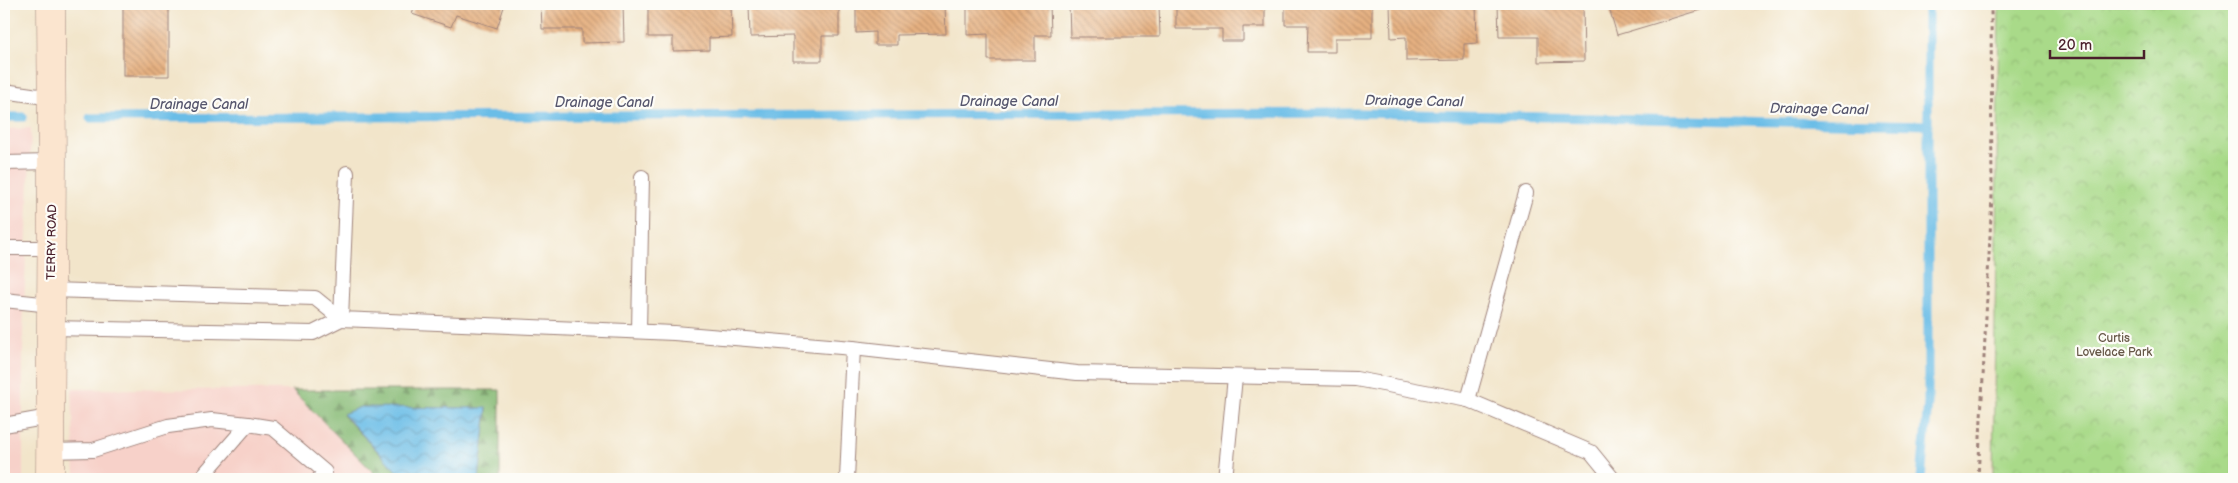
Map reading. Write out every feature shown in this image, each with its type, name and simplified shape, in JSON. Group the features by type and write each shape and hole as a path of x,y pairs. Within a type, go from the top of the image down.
{"street":[{"name":"TERRY ROAD","path":"50,479 49,417 52,248 51,4"}],"lane":[{"path":"4,91 52,98"},
{"path":"4,163 52,162"},
{"path":"341,319 347,173"},
{"path":"639,331 642,177"},
{"path":"1468,400 1526,193"},
{"path":"4,248 52,248"},
{"path":"51,307 315,298 341,319"},
{"path":"4,300 51,307 313,333 341,319 639,331 853,348 1077,374 1356,379 1468,400 1592,452 1613,479"},
{"path":"847,479 853,348"},
{"path":"1225,479 1235,376"},
{"path":"4,425 49,417"},
{"path":"50,451 94,450 168,426 212,420 273,428 326,477"},
{"path":"200,479 248,424"}],"path":[{"path":"1978,479 1992,195 1991,4"}],"shaded area":[{"path":"31,128 23,331 23,479 4,479 4,129"},
{"path":"72,389 292,390 380,479 75,479"}],"green space":[{"name":"Curtis Lovelace Park","path":"1999,4 2234,4 2234,479 1993,479"},
{"path":"292,390 500,390 500,479 479,479 487,409 343,415 404,479 380,479"}],"water":[{"path":"360,407 487,408 479,479 404,479 343,414"}],"building":[{"path":"123,4 169,4 169,76 123,76"},
{"path":"415,4 505,4 497,28 456,15 451,27 412,14"},
{"path":"541,4 623,4 624,42 582,43 582,29 542,29"},
{"path":"648,4 731,4 732,37 709,38 709,50 673,51 673,37 648,37"},
{"path":"749,4 839,4 839,36 822,36 822,61 793,61 793,36 750,37"},
{"path":"856,4 945,4 946,34 897,35 897,45 875,45 875,32 856,33"},
{"path":"967,4 1050,4 1051,35 1035,35 1035,60 988,60 988,34 967,35"},
{"path":"1069,4 1159,4 1160,37 1070,37"},
{"path":"1176,4 1265,4 1265,27 1243,27 1243,41 1222,41 1222,29 1176,29"},
{"path":"1285,4 1372,4 1372,38 1335,38 1335,52 1307,52 1308,25 1285,25"},
{"path":"1390,4 1476,4 1477,43 1464,44 1464,60 1406,61 1406,37 1391,38"},
{"path":"1498,4 1583,4 1584,61 1538,62 1538,37 1499,37"},
{"path":"1608,4 1699,4 1700,10 1617,35"}],"waterway":[{"name":"Drainage Canal","path":"1921,479 1928,403 1928,4"},
{"name":"Drainage Canal","path":"90,118 1362,113 1928,125"},
{"name":"Drainage Canal","path":"4,117 23,117"}]}
